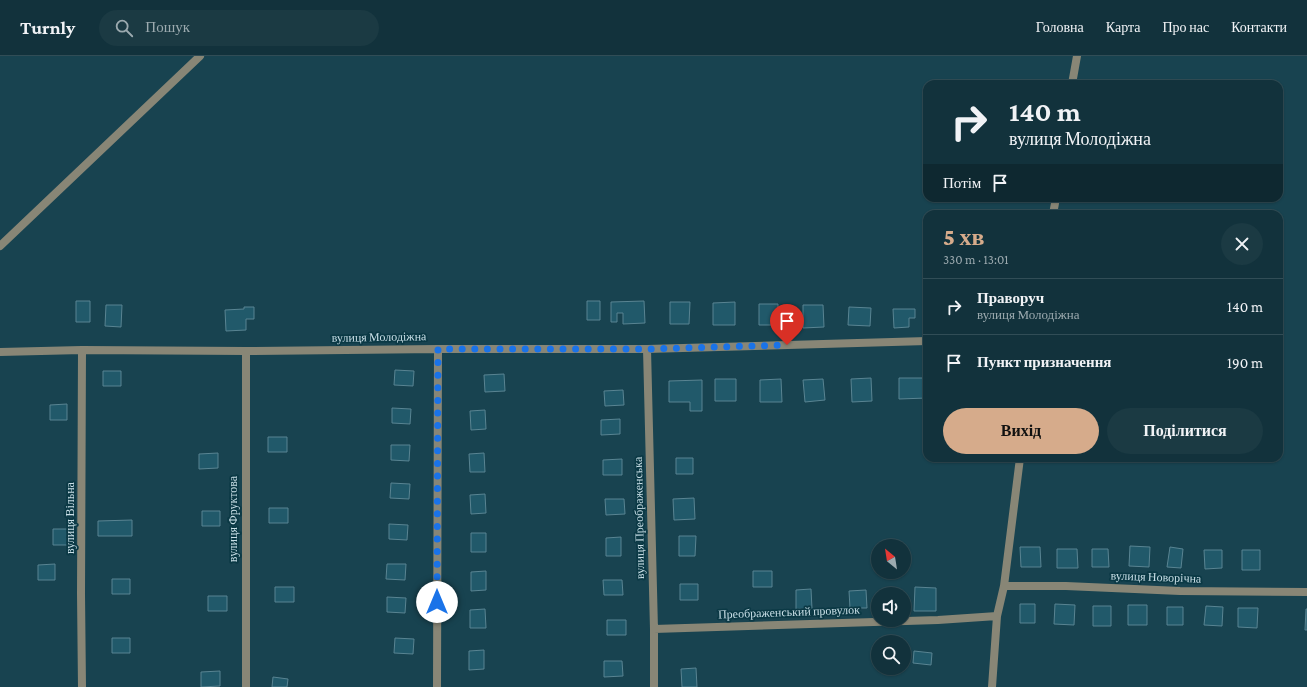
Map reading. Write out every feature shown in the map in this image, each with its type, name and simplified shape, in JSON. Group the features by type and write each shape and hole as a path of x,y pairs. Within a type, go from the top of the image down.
{"street":[{"path":"0,246 200,56"},
{"path":"1073,80 1077,56"},
{"name":"вулиця Молодіжна","path":"0,352 82,350 246,351 647,349 923,341"},
{"path":"437,687 438,349"},
{"name":"вулиця Преображенська","path":"647,349 654,629 654,687"},
{"name":"вулиця Вільна","path":"82,350 82,687"},
{"name":"вулиця Фруктова","path":"246,351 246,687"},
{"path":"992,687 997,616 1004,586 1020,462"},
{"name":"вулиця Новорічна","path":"1004,586 1066,586 1180,591 1307,592"},
{"name":"Преображенський провулок","path":"654,629 930,620 997,616"}],"building":[{"path":"76,301 90,301 90,322 76,322"},
{"path":"587,301 600,301 600,320 587,320"},
{"path":"644,301 645,323 623,324 623,313 617,313 617,322 611,322 611,302"},
{"path":"670,302 690,302 689,324 670,324"},
{"path":"735,302 735,325 713,325 713,303"},
{"path":"759,304 778,304 778,325 759,325"},
{"path":"106,305 122,305 121,327 105,326"},
{"path":"803,305 823,305 824,327 803,328"},
{"path":"244,307 254,307 254,319 246,319 246,330 226,331 225,310 244,309"},
{"path":"849,307 871,308 870,326 848,325"},
{"path":"893,309 915,309 915,318 909,318 909,327 894,328"},
{"path":"395,370 414,371 413,386 394,385"},
{"path":"103,371 121,371 121,386 103,386"},
{"path":"504,374 505,391 485,392 484,375"},
{"path":"871,378 872,401 852,402 851,379"},
{"path":"899,378 923,378 923,398 899,399"},
{"path":"715,379 736,379 736,401 715,401"},
{"path":"781,379 782,402 760,402 760,380"},
{"path":"823,379 825,400 805,402 803,380"},
{"path":"702,380 702,411 690,411 690,402 669,402 669,381"},
{"path":"623,390 624,405 605,406 604,391"},
{"path":"67,404 67,420 50,420 50,405"},
{"path":"392,408 411,409 410,424 392,423"},
{"path":"485,410 486,429 471,430 470,411"},
{"path":"620,419 620,434 601,435 601,420"},
{"path":"268,437 287,437 287,452 268,452"},
{"path":"391,445 410,445 409,461 391,460"},
{"path":"218,453 218,468 199,469 199,454"},
{"path":"484,453 485,472 470,472 469,454"},
{"path":"676,458 693,458 693,474 676,474"},
{"path":"622,459 622,475 603,475 603,460"},
{"path":"391,483 410,484 409,499 390,498"},
{"path":"485,494 486,513 471,514 470,495"},
{"path":"694,498 695,519 674,520 673,499"},
{"path":"605,499 624,499 625,514 606,515"},
{"path":"269,508 288,508 288,523 269,523"},
{"path":"202,511 220,511 220,526 202,526"},
{"path":"132,520 132,536 98,536 98,521"},
{"path":"389,524 408,525 407,540 389,539"},
{"path":"53,529 70,529 70,545 53,545"},
{"path":"471,533 486,533 486,552 471,552"},
{"path":"679,536 696,536 695,556 679,556"},
{"path":"621,537 621,556 606,556 606,538"},
{"path":"1130,546 1150,547 1149,567 1129,566"},
{"path":"1020,547 1040,547 1041,567 1021,567"},
{"path":"1170,547 1183,549 1181,568 1167,567"},
{"path":"1057,549 1077,549 1078,568 1057,568"},
{"path":"1092,549 1108,549 1109,567 1092,567"},
{"path":"1204,550 1222,550 1222,568 1205,569"},
{"path":"1242,550 1260,550 1260,570 1242,570"},
{"path":"55,564 55,580 38,580 38,565"},
{"path":"387,564 406,564 405,580 386,579"},
{"path":"486,571 486,590 471,591 471,572"},
{"path":"753,571 772,571 772,587 753,587"},
{"path":"112,579 130,579 130,594 112,594"},
{"path":"603,580 622,580 623,595 604,595"},
{"path":"680,584 698,584 698,600 680,600"},
{"path":"275,587 294,587 294,602 275,602"},
{"path":"915,587 936,588 936,611 914,611"},
{"path":"811,589 812,609 796,609 796,590"},
{"path":"866,590 867,608 850,608 849,591"},
{"path":"208,596 227,596 227,611 208,611"},
{"path":"387,597 406,598 405,613 387,612"},
{"path":"1020,604 1035,604 1035,623 1020,623"},
{"path":"1055,604 1075,605 1074,625 1054,624"},
{"path":"1128,605 1147,605 1147,625 1128,625"},
{"path":"1093,606 1111,606 1111,626 1093,626"},
{"path":"1206,606 1223,607 1222,626 1204,625"},
{"path":"1167,607 1183,607 1183,625 1167,625"},
{"path":"1238,608 1258,608 1257,628 1238,627"},
{"path":"485,609 486,628 470,628 470,610"},
{"path":"1306,609 1307,630 1305,630"},
{"path":"607,620 626,620 626,635 607,635"},
{"path":"112,638 130,638 130,653 112,653"},
{"path":"395,638 414,639 413,654 394,653"},
{"path":"484,650 484,669 469,670 469,651"},
{"path":"914,651 932,653 931,665 913,663"},
{"path":"604,661 622,661 623,676 604,677"},
{"path":"696,668 697,687 682,687 681,669"},
{"path":"220,671 220,686 201,687 201,672"},
{"path":"273,677 288,679 287,687 272,687"}],"route":[{"path":"437,602 438,349 647,349 787,345"}]}
